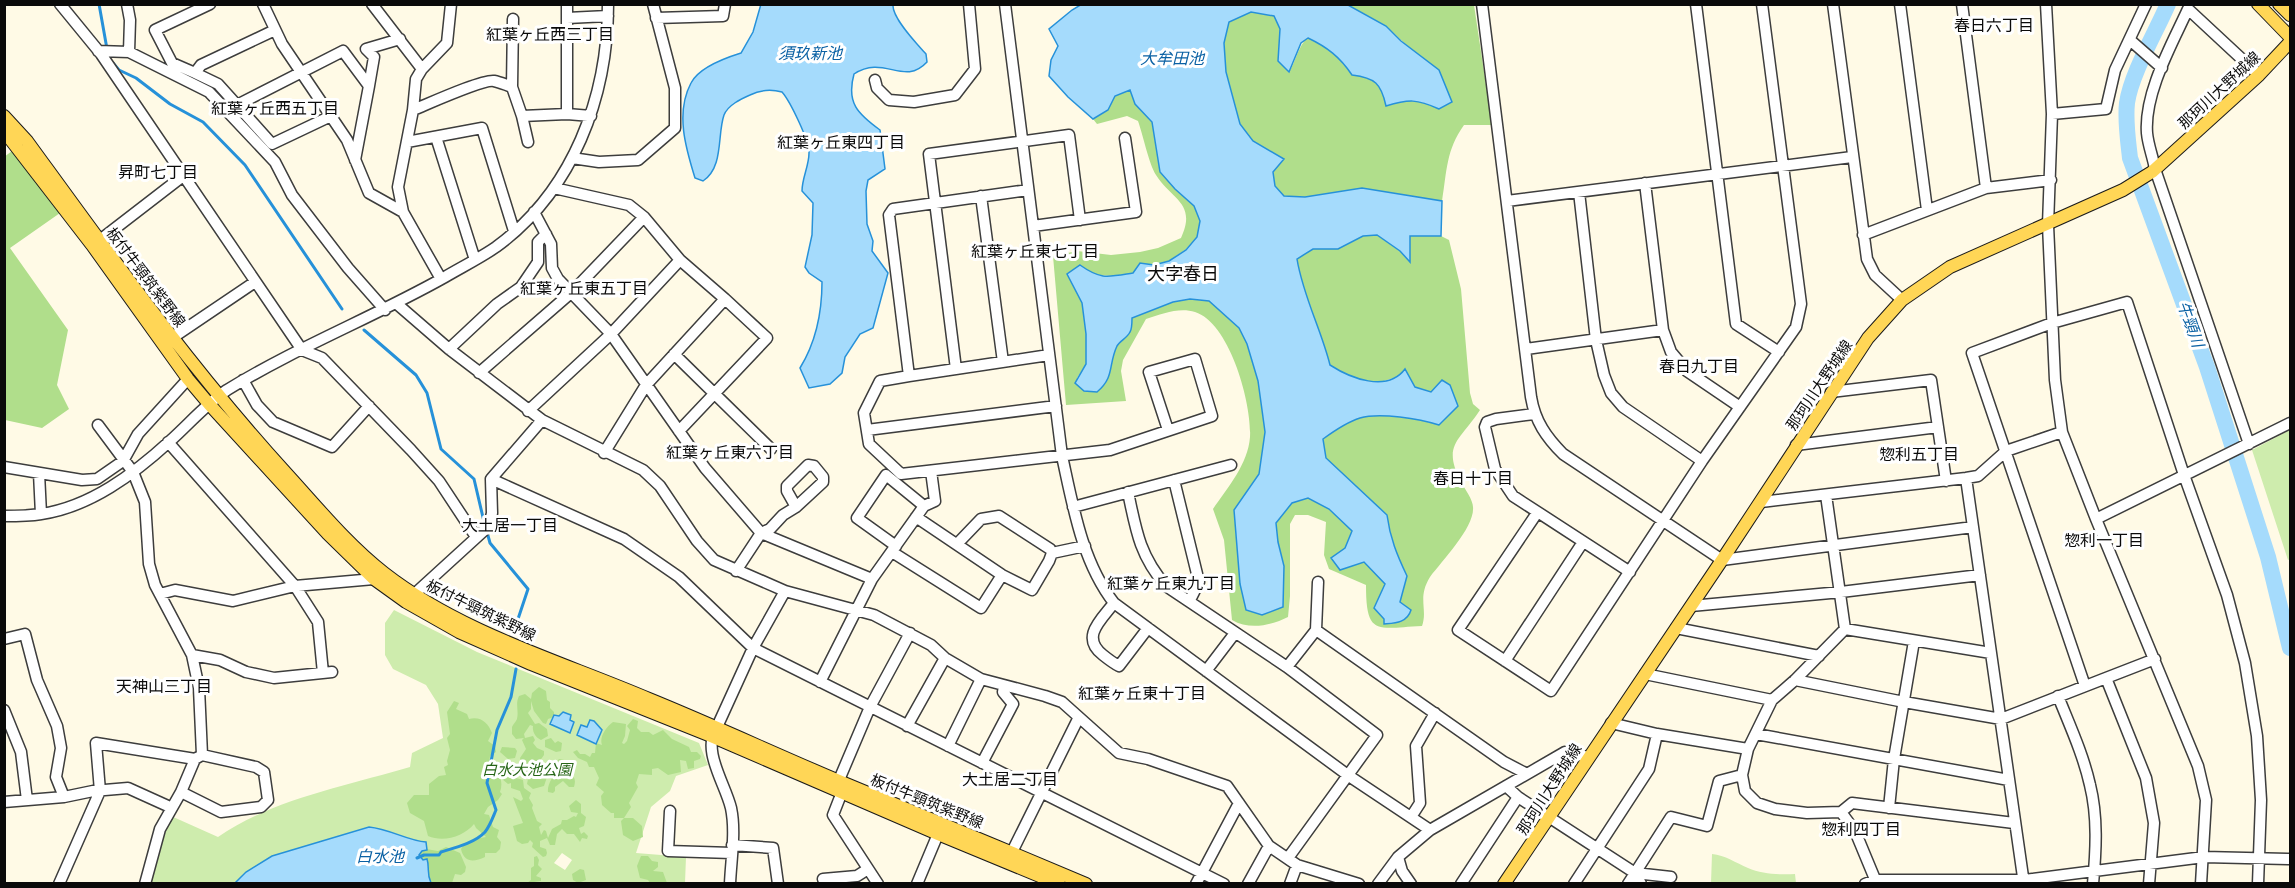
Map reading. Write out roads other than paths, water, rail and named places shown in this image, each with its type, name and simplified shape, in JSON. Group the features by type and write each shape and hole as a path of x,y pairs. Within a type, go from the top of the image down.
{"main road":[{"path":"2258,4 2290,37"},
{"path":"2279,4 2290,15"},
{"name":"那珂川大野城線","path":"1504,884 1761,502 1796,445 1868,338 1902,300 1950,267 2123,190 2154,170 2259,75 2290,42"},
{"name":"板付牛頸筑紫野線","path":"4,116 27,141 100,240 172,338 213,400 328,534 374,579 410,598 459,632 521,660 714,731 938,834 1086,884"},
{"name":"板付牛頸筑紫野線","path":"4,132 85,236 188,379 213,400 330,522 410,598"},
{"name":"板付牛頸筑紫野線","path":"838,787 1010,857 1059,884"}],"street":[{"path":"60,4 98,51 302,350 322,358 439,481 483,532"},
{"path":"127,4 130,21 129,52"},
{"path":"210,4 155,30 172,63 219,84 272,144 331,116"},
{"path":"263,4 275,30 347,140 369,193 403,212"},
{"path":"372,4 422,69"},
{"path":"441,279 403,212 398,186 413,110 416,79 422,69 447,43 452,13 451,4"},
{"path":"567,4 567,114"},
{"path":"4,516 41,514 68,507 102,492 133,472 213,400 243,380 397,304 475,260 514,231 554,188 572,158 591,116 604,63 608,4"},
{"path":"572,158 599,162 638,160 675,129 675,88 653,4"},
{"path":"656,18 723,16 725,4"},
{"path":"875,80 877,88 889,100 915,102 955,95 975,69 969,4"},
{"path":"1005,4 1062,456 1073,507 1085,546 1102,588 1114,603 1206,671 1349,776 1430,830"},
{"path":"1482,4 1534,414 1549,440 1563,454 1722,560 1973,526"},
{"path":"1696,4 1736,324 1779,352"},
{"path":"1537,513 1458,630 1551,691 1702,461 1796,327 1801,304 1762,4"},
{"path":"1833,4 1867,259 1875,275 1902,300"},
{"path":"1900,4 1927,210"},
{"path":"1962,4 1986,188"},
{"path":"2046,4 2052,114 2048,225 2055,380 2062,432 2198,766 2205,800 2201,884"},
{"path":"2052,114 2106,110 2115,70 2132,41 2146,4"},
{"path":"2249,444 2154,170 2147,129 2148,109 2160,66 2188,9 2259,75"},
{"path":"567,18 608,16"},
{"path":"513,19 512,87 528,142"},
{"path":"195,74 201,65 275,30"},
{"path":"355,161 375,57 366,49 400,39"},
{"path":"2132,41 2160,66"},
{"path":"98,51 129,52 209,93 274,162 292,195 348,268 385,310"},
{"path":"237,105 343,51 369,86"},
{"path":"413,110 464,91 472,85 492,80 512,87"},
{"path":"522,116 567,114 591,116"},
{"path":"407,142 482,128 514,231"},
{"path":"956,369 929,154 1069,135 1080,220"},
{"path":"436,137 475,260"},
{"path":"1033,226 1136,212 1125,138"},
{"path":"1507,201 1852,156"},
{"path":"100,240 183,176"},
{"path":"1863,235 1986,188 2051,180"},
{"path":"1645,183 1663,330 1671,352 1687,371 1740,407"},
{"path":"554,188 629,205 644,217 680,260 767,338 680,431"},
{"path":"909,376 889,214 893,209 1028,190"},
{"path":"1579,192 1596,340 1604,375 1611,393 1623,407 1702,461"},
{"path":"981,196 1004,362"},
{"path":"534,212 551,244 552,268 558,279 611,334 705,468 761,533 872,579"},
{"path":"479,373 572,292 644,217"},
{"path":"449,349 497,304 521,287 538,262 538,242 546,234"},
{"path":"528,411 611,334 680,260"},
{"path":"172,338 255,282"},
{"path":"604,453 646,385 725,299"},
{"path":"2085,686 1972,353 2052,323 2127,302 2184,475 2227,595 2245,663 2257,736 2261,800 2258,884"},
{"path":"397,304 449,349 528,411 604,453 643,470 660,486 714,560 785,591 874,615 931,645 945,658 981,680 1062,702 1078,719 1119,753 1148,759 1227,786 1269,846 1292,861 1359,884"},
{"path":"1526,349 1663,330"},
{"path":"674,354 771,449"},
{"path":"1049,355 880,381 864,413 869,444 901,474 1110,450 1212,416 1195,359 1149,372 1168,430"},
{"path":"4,468 82,480 96,479 123,461 138,434 188,379"},
{"path":"243,380 257,405 273,422 332,447 369,406"},
{"path":"1832,392 1931,380 1946,481"},
{"path":"867,430 1056,406"},
{"path":"1534,414 1488,422 1485,427 1495,469 1513,496 1630,572"},
{"path":"410,598 483,532 492,513 491,479 542,420"},
{"path":"2096,519 2290,423"},
{"path":"98,425 133,472 145,502 149,564 160,594 192,655 199,688 199,757 181,792 170,807 160,830 145,884"},
{"path":"1796,445 1938,427"},
{"path":"1761,502 1978,476 2006,451 2062,432"},
{"path":"168,442 295,586 318,622 328,672 274,678 246,672 220,660 192,655"},
{"path":"1073,507 1231,465"},
{"path":"820,682 872,579 924,506 935,501 931,471"},
{"path":"39,473 41,514"},
{"path":"924,506 886,475 856,518 894,549 981,608 1002,575"},
{"path":"1966,478 2024,882"},
{"path":"491,479 624,539 679,576 753,648 1224,884"},
{"path":"1174,480 1199,582 1190,600"},
{"path":"1128,492 1138,539 1152,569 1167,586 1287,668 1377,735 1292,861 1290,884"},
{"path":"1826,495 1845,629"},
{"path":"736,571 761,533 770,529 783,515 796,507"},
{"path":"958,543 981,519 999,516 1050,549 1052,553"},
{"path":"916,517 958,543 1002,575 1032,590 1052,553"},
{"path":"1505,661 1583,542"},
{"path":"1052,553 1085,546"},
{"path":"1691,606 1841,592 1980,575"},
{"path":"160,594 175,590 233,601 295,586 374,579"},
{"path":"1287,668 1316,630 1318,582"},
{"path":"730,884 731,810 711,753 714,731 753,648 785,591"},
{"path":"1114,603 1094,631 1092,640 1096,650 1114,664 1119,666 1148,628"},
{"path":"1676,628 1819,656"},
{"path":"1845,629 1991,653"},
{"path":"1845,629 1772,700 1748,749 1742,775 1745,791 1757,803 1775,809 1807,813 1841,812 1852,803 2014,823"},
{"path":"1316,630 1504,762 1527,774"},
{"path":"878,884 833,815 838,787 870,707 910,633"},
{"path":"1206,671 1235,633"},
{"path":"4,639 25,634 37,680 57,726 61,748 56,777 64,797"},
{"path":"1889,808 1894,759 1914,641"},
{"path":"907,726 945,658"},
{"path":"1795,680 2001,719 2155,659"},
{"path":"1645,674 1772,700"},
{"path":"2106,678 2146,778 2154,823 2149,884"},
{"path":"948,746 981,680"},
{"path":"982,763 1013,704 1004,692 1004,686"},
{"path":"2058,696 2082,754 2091,788 2096,826 2093,884"},
{"path":"4,710 21,752 27,800"},
{"path":"1411,817 1420,803 1416,746 1435,713"},
{"path":"1010,857 1078,719"},
{"path":"1611,723 1657,734 1748,749"},
{"path":"1574,884 1649,769 1657,734"},
{"path":"1756,734 2009,780"},
{"path":"59,884 100,790 96,743 256,767 264,772 268,800 261,807 220,812 181,792"},
{"path":"1378,884 1398,856 1430,830 1565,752 1588,757"},
{"path":"1628,884 1671,817 1707,826 1719,781 1742,775"},
{"path":"1506,786 1518,797 1635,873 1641,884"},
{"path":"4,802 128,788 170,807"},
{"path":"1461,884 1518,797"},
{"path":"1196,884 1239,803"},
{"path":"670,811 668,851 773,848 777,884"},
{"path":"1841,812 1855,831 1872,882 2024,882 2204,857 2290,859"},
{"path":"917,884 938,834"},
{"path":"1248,884 1269,846"},
{"path":"1398,856 1402,871 1412,884"},
{"path":"823,879 836,874 857,876 868,868"},
{"path":"1635,873 1671,877"}],"water":[{"name":"須玖新池","path":"761,4 893,5 896,17 926,54 927,62 910,72 875,67 854,74 852,93 856,107 880,130 885,169 868,180 867,224 873,241 872,251 888,273 873,328 860,334 845,357 842,373 830,384 809,388 800,368 806,358 817,326 822,282 809,273 805,267 812,235 813,203 802,191 809,153 803,131 794,112 782,92 774,90 754,93 732,105 724,115 714,168 703,181 695,178 684,131 684,106 691,83 706,68 720,60 741,53 753,32"},
{"name":"大牟田池","path":"1082,4 1348,5 1386,26 1401,41 1439,70 1452,102 1439,109 1413,101 1386,106 1382,92 1376,83 1352,75 1333,53 1308,38 1301,43 1289,72 1278,61 1280,29 1274,16 1251,12 1229,22 1224,43 1226,72 1240,124 1253,141 1284,159 1273,172 1275,186 1284,196 1305,197 1362,188 1442,201 1441,236 1410,236 1410,262 1400,251 1377,235 1363,236 1338,249 1313,249 1297,259 1303,286 1330,365 1358,378 1379,382 1397,376 1405,369 1415,387 1431,392 1442,380 1450,385 1458,406 1439,425 1400,417 1368,416 1350,422 1323,439 1326,458 1387,515 1394,546 1407,576 1400,602 1411,610 1404,620 1384,624 1384,619 1374,608 1385,584 1364,562 1340,570 1331,558 1345,548 1352,531 1329,509 1308,498 1292,503 1276,523 1284,566 1283,607 1262,615 1246,610 1240,584 1234,510 1259,474 1265,432 1258,381 1247,344 1239,328 1209,301 1190,299 1173,302 1132,318 1131,331 1117,346 1109,376 1103,386 1097,392 1084,391 1075,383 1086,364 1086,334 1082,303 1067,274 1080,265 1099,275 1117,276 1133,273 1140,263 1154,265 1169,261 1186,250 1197,237 1200,221 1194,206 1160,172 1152,122 1135,104 1130,90 1115,96 1108,110 1093,119 1049,76 1051,60 1058,46 1049,29"},
{"path":"563,712 571,715 570,720 574,722 570,733 550,724 554,715 559,716"},
{"path":"590,720 602,730 596,744 577,735 581,725 587,727"},
{"name":"白水池","path":"369,827 426,842 427,850 422,851 419,855 423,860 427,859 431,883 235,883 246,872 272,856"}],"waterway":[{"path":"99,4 107,49"},
{"name":"牛頸川","path":"2168,4 2129,92 2126,117 2130,158 2207,367 2268,557 2290,648"},
{"path":"113,63 119,70 136,78 170,104 203,122 245,165 342,309"},
{"path":"364,330 416,375 427,393 441,449 474,479 485,526"},
{"path":"487,532 490,543 528,589 515,628"},
{"path":"417,858 424,855 439,855 441,852 470,842 481,836 490,824 496,810 487,783 497,730 511,697 516,669"}],"district":[{"name":"春日六丁目","path":"1994,25"},
{"name":"紅葉ヶ丘西三丁目","path":"550,34"},
{"name":"紅葉ヶ丘西五丁目","path":"275,108"},
{"name":"紅葉ヶ丘東四丁目","path":"841,142"},
{"name":"昇町七丁目","path":"158,172"},
{"name":"紅葉ヶ丘東七丁目","path":"1035,251"},
{"name":"大字春日","path":"1183,274"},
{"name":"紅葉ヶ丘東五丁目","path":"584,288"},
{"name":"春日九丁目","path":"1699,366"},
{"name":"紅葉ヶ丘東六丁目","path":"730,452"},
{"name":"惣利五丁目","path":"1919,454"},
{"name":"春日十丁目","path":"1473,478"},
{"name":"大土居一丁目","path":"510,525"},
{"name":"惣利一丁目","path":"2104,540"},
{"name":"紅葉ヶ丘東九丁目","path":"1171,583"},
{"name":"天神山三丁目","path":"164,686"},
{"name":"紅葉ヶ丘東十丁目","path":"1142,693"},
{"name":"大土居二丁目","path":"1010,779"},
{"name":"惣利四丁目","path":"1861,829"}],"park label":[{"name":"白水大池公園","path":"527,769"}]}
